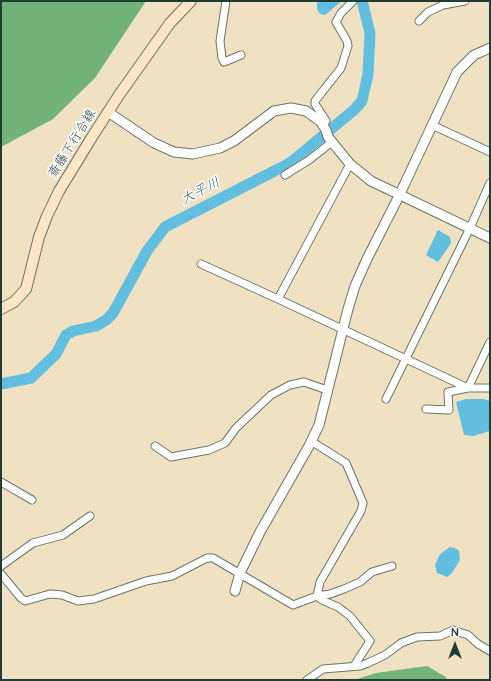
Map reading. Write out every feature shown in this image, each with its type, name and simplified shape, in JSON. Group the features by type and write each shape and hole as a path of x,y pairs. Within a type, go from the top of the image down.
{"main road":[{"name":"斎藤下行合線","path":"1,309 14,302 26,289 39,237 59,191 108,112 170,23 191,1"}],"street":[{"path":"226,1 220,41 222,58 224,62 241,55"},
{"path":"285,175 309,160 327,134 326,121 315,104 315,101 343,64 347,41 336,22 341,13 353,1"},
{"path":"419,20 428,12 443,5 465,1"},
{"path":"235,591 240,573 260,532 312,441 319,425 342,330 355,286 457,72 474,55 490,48"},
{"path":"108,112 154,143 174,152 184,154 205,152 220,148 234,141 274,111 291,108 306,111 327,134 350,164 371,181 399,196 490,238"},
{"path":"432,125 490,152"},
{"path":"278,299 350,164"},
{"path":"386,399 470,228 490,183"},
{"path":"201,264 468,388"},
{"path":"468,388 490,342"},
{"path":"155,446 172,457 181,457 213,448 225,443 236,428 271,395 290,385 304,382 327,390"},
{"path":"426,409 449,410 448,392 468,388 490,388"},
{"path":"312,441 346,463 363,503 361,511 320,582 317,596"},
{"path":"1,482 32,500"},
{"path":"1,566 33,542 63,535 90,516"},
{"path":"1,574 25,601 50,594 62,595 78,601 94,599 146,581 172,576 207,558 213,558 292,605 354,585 372,572 392,566"},
{"path":"317,596 322,600 338,607 350,616 370,641 354,666"},
{"path":"307,680 323,670 354,666 374,660 407,640 417,637 440,636 453,630 468,635 478,644 490,651"}],"green space":[{"path":"1,1 146,1 95,78 53,119 1,147"},
{"path":"427,666 446,677 447,680 354,680 376,673"}],"water":[{"path":"317,1 342,1 325,15 320,14 317,9"},
{"path":"438,230 450,237 451,243 438,262 426,255"},
{"path":"466,399 484,399 490,401 490,431 473,436 464,435 456,402"},
{"path":"450,547 459,551 460,560 452,573 447,577 437,573 435,565 440,554"}],"waterway":[{"name":"大平川","path":"1,384 31,378 56,354 66,335 73,331 96,326 106,320 113,313 147,251 165,227 290,163 354,110 362,101 368,74 370,33 362,1"}]}
